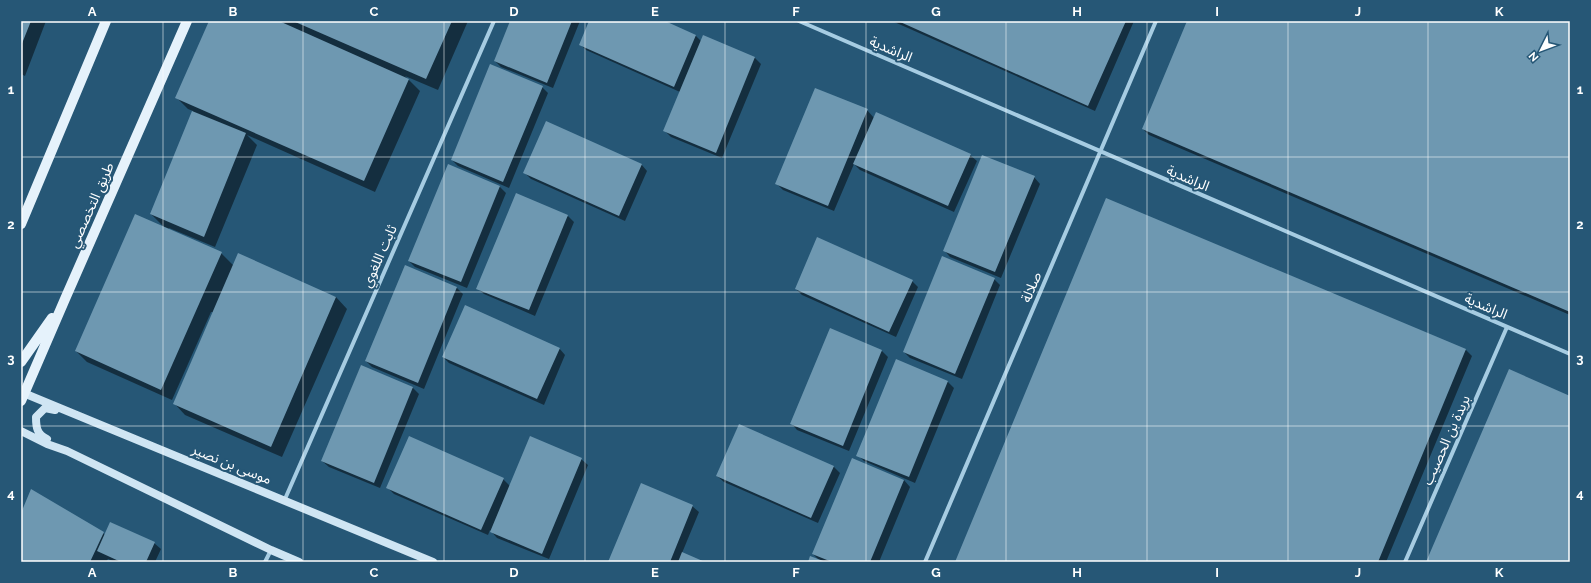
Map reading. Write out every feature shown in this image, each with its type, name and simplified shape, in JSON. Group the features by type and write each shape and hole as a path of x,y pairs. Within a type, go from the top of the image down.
{"main road":[{"path":"21,224 106,21"},
{"name":"طريق التخصصي","path":"22,395 187,21"},
{"path":"21,362 65,299"}],"street":[{"name":"ثابت اللغوي","path":"285,499 494,21"},
{"name":"الراشدية","path":"799,21 1570,354"},
{"name":"صلالة","path":"925,562 1156,21"},
{"name":"بريدة بن الحصيب","path":"1405,562 1508,327"},
{"name":"موسى بن نصير","path":"22,395 73,413 285,499 433,562"},
{"path":"67,451 40,435 36,429 36,417 45,408 73,413"},
{"path":"21,431 67,451 271,550 299,562"},
{"path":"265,562 271,550"}],"building":[{"path":"21,21 31,21 21,46"},
{"path":"209,21 279,21 409,79 364,181 175,98"},
{"path":"293,21 452,21 426,79"},
{"path":"510,21 572,21 547,83 494,61"},
{"path":"589,21 665,21 696,35 674,87 579,45"},
{"path":"898,21 1126,21 1088,106"},
{"path":"1187,21 1570,21 1570,312 1142,129"},
{"path":"703,35 755,57 716,153 663,131"},
{"path":"490,64 543,86 503,182 451,160"},
{"path":"815,88 868,109 828,206 775,184"},
{"path":"192,111 246,133 204,237 150,214"},
{"path":"876,112 971,154 948,206 853,164"},
{"path":"546,121 642,164 619,216 523,173"},
{"path":"982,155 1035,176 995,272 943,251"},
{"path":"448,164 500,186 461,282 408,261"},
{"path":"516,193 568,215 529,310 476,289"},
{"path":"1106,198 1466,349 1378,562 955,562"},
{"path":"135,214 222,252 161,390 75,351"},
{"path":"817,237 913,280 889,332 795,289"},
{"path":"238,253 336,297 271,447 173,404"},
{"path":"942,256 995,278 955,374 903,352"},
{"path":"405,265 457,287 418,383 365,361"},
{"path":"465,305 560,348 537,399 442,357"},
{"path":"830,328 882,350 843,446 790,424"},
{"path":"896,359 948,381 909,477 856,456"},
{"path":"361,365 413,387 374,483 321,461"},
{"path":"1509,369 1570,396 1570,562 1426,562"},
{"path":"739,424 834,466 811,518 716,476"},
{"path":"409,436 504,478 481,530 386,488"},
{"path":"530,436 582,458 542,554 490,532"},
{"path":"852,458 904,480 870,562 832,562 812,554"},
{"path":"641,483 693,505 670,562 608,562"},
{"path":"31,489 104,532 90,562 21,562 21,513"},
{"path":"110,522 155,542 146,562 121,562 97,551"},
{"path":"682,552 705,562 678,562"},
{"path":"810,556 826,562 808,562"}]}
